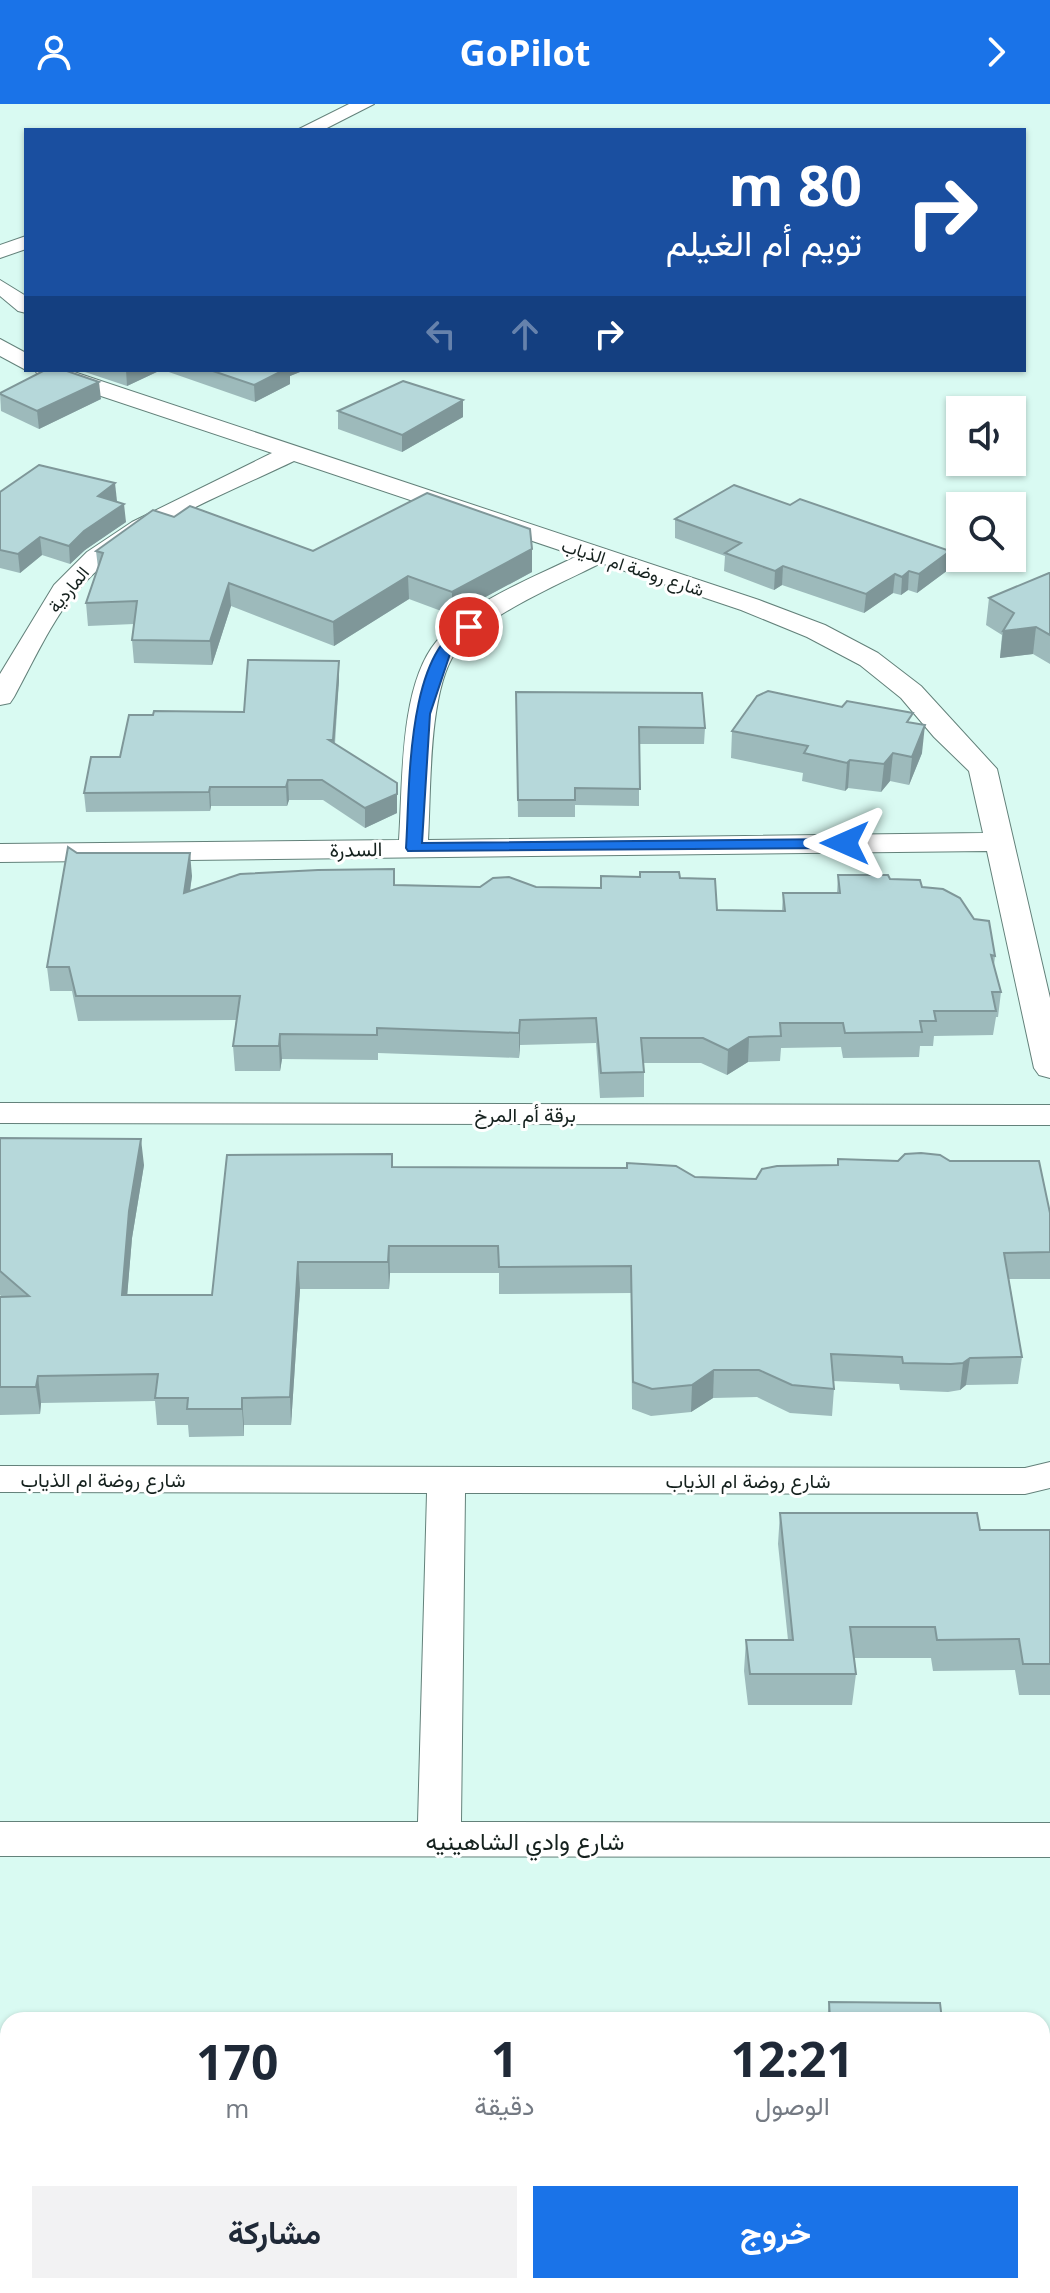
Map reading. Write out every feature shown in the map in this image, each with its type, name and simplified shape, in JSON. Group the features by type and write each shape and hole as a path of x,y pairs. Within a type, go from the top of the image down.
{"street":[{"path":"311,128 365,104"},
{"path":"0,252 24,243"},
{"path":"0,286 24,304"},
{"path":"0,327 24,319"},
{"path":"0,346 15,365"},
{"name":"شارع روضة ام الذياب","path":"52,372 763,610 816,631 869,659 911,692 944,731 983,769 999,842 1039,970 1050,1068"},
{"name":"الماردية","path":"1,692 63,590 96,557 141,527 291,453"},
{"path":"413,848 423,714 444,649 469,627 598,555"},
{"name":"السدرة","path":"0,853 999,842"},
{"name":"برقة أم المرخ","path":"0,1113 1050,1115"},
{"name":"شارع روضة ام الذياب","path":"0,1479 1025,1481 1050,1475"},
{"path":"439,1840 446,1479"},
{"name":"شارع وادي الشاهينيه","path":"0,1839 1050,1840"}],"building":[{"path":"41,372 70,372 99,382 37,411 0,393"},
{"path":"216,372 280,372 254,385"},
{"path":"403,381 463,400 402,435 338,411"},
{"path":"39,465 115,483 98,496 124,504 84,531 69,546 40,537 18,554 0,550 0,492"},
{"path":"734,485 790,505 800,499 946,550 946,554 919,574 909,571 902,577 895,574 866,594 783,566 775,571 725,553 741,543 675,519"},
{"path":"427,493 530,529 532,549 452,592 408,576 333,622 229,583 210,641 132,640 137,601 86,603 103,553 96,551 153,510 174,517 190,506 313,551"},
{"path":"1050,573 1050,635 1036,627 1003,631 1014,613 989,598"},
{"path":"248,660 339,661 333,740 329,740 397,783 397,794 365,808 322,780 288,780 286,787 210,787 209,792 84,793 91,757 120,757 129,715 153,715 154,711 244,712"},
{"path":"768,691 842,707 847,701 913,713 907,722 925,725 912,757 893,753 884,764 850,760 847,763 804,753 808,746 732,731 757,696"},
{"path":"516,692 702,693 705,728 639,727 640,789 575,788 575,800 518,800"},
{"path":"68,847 77,853 190,853 184,893 240,874 318,870 394,869 394,885 480,887 493,878 509,877 536,887 601,888 601,876 640,877 640,872 679,872 680,878 715,879 717,910 785,911 783,893 840,893 838,875 888,875 890,879 920,880 922,887 943,889 960,898 974,919 989,921 995,956 991,955 1001,992 992,992 996,1011 934,1011 936,1021 920,1021 922,1032 845,1033 843,1023 780,1023 781,1036 749,1037 728,1050 703,1038 641,1038 644,1072 601,1073 596,1018 520,1020 519,1033 377,1028 377,1035 280,1034 279,1046 233,1046 240,996 76,996 69,967 47,967"},
{"path":"0,1138 141,1139 129,1211 122,1295 212,1295 227,1155 392,1154 392,1167 627,1168 627,1163 676,1166 695,1177 756,1179 762,1169 777,1166 838,1165 838,1159 898,1161 905,1154 940,1155 950,1161 1039,1161 1050,1213 1050,1252 1004,1253 1022,1357 970,1358 963,1363 951,1364 903,1363 902,1357 831,1354 834,1389 792,1385 759,1370 714,1370 692,1385 652,1389 633,1382 631,1266 499,1267 498,1246 389,1246 388,1262 298,1262 290,1397 242,1398 242,1409 187,1409 188,1398 155,1398 158,1374 38,1376 36,1387 0,1387 0,1297 29,1296 0,1271"},
{"path":"780,1513 977,1513 980,1530 1050,1530 1050,1664 1023,1664 1019,1639 937,1640 935,1627 850,1627 856,1674 750,1674 746,1640 793,1640"},
{"path":"829,2002 940,2003 941,2012 830,2012"}],"route":[{"path":"469,627 444,649 423,714 413,848 845,843"}]}
